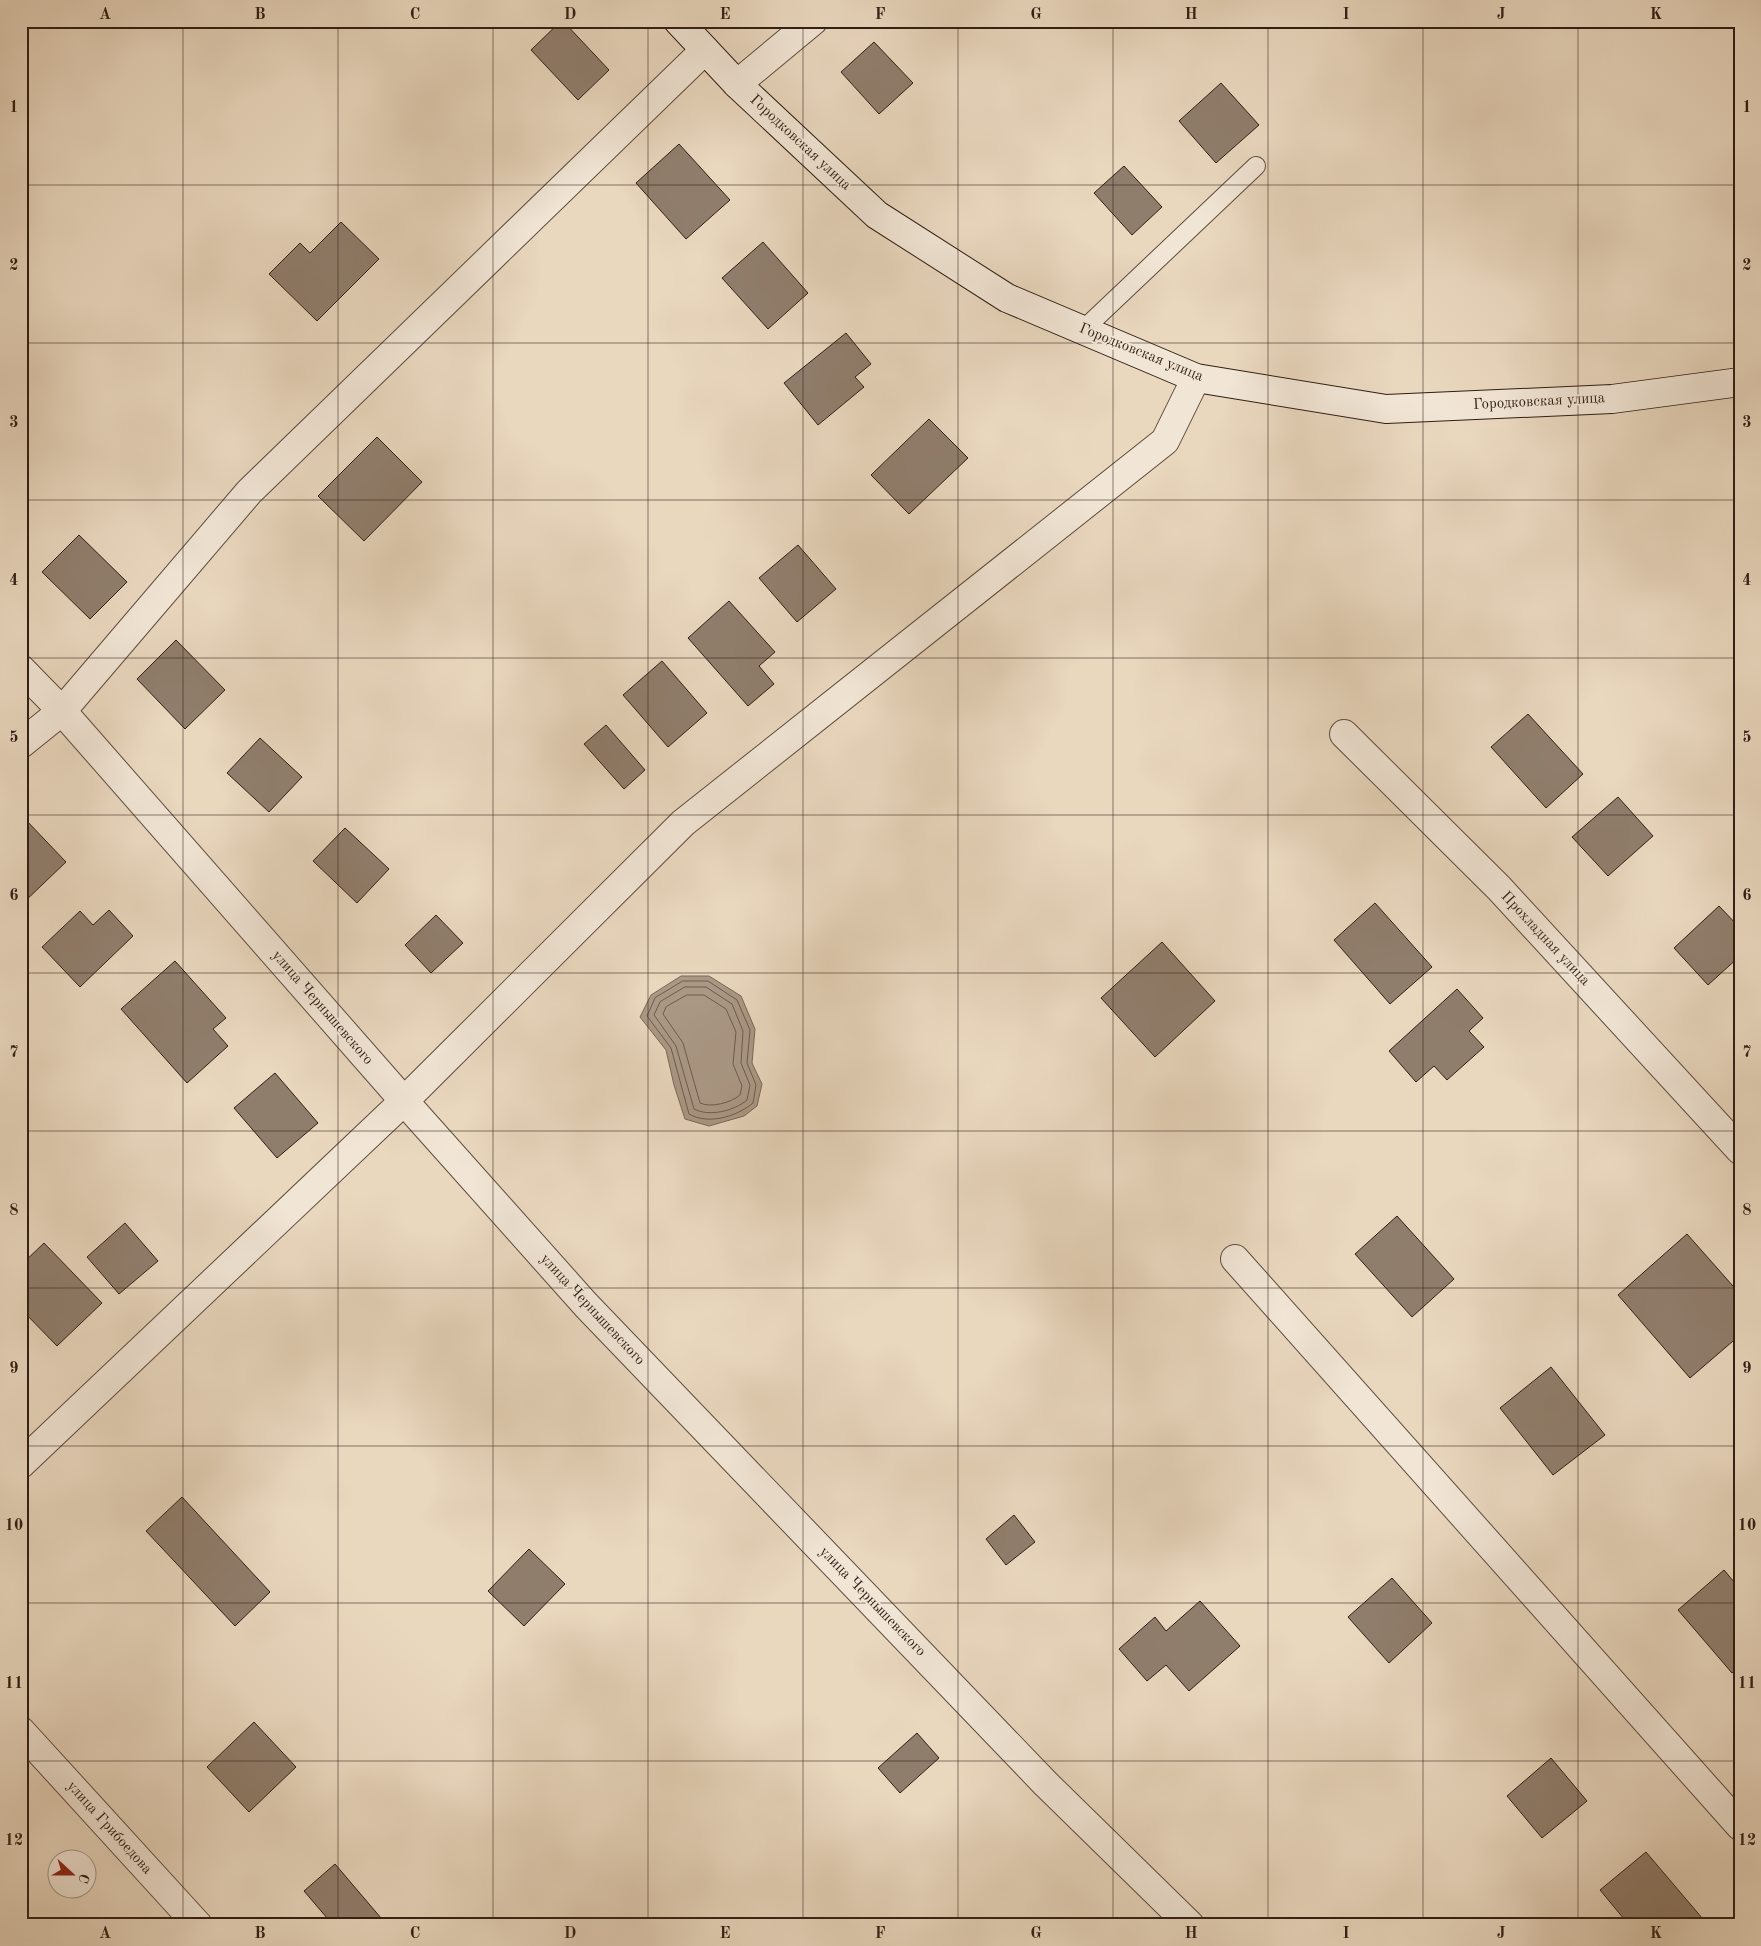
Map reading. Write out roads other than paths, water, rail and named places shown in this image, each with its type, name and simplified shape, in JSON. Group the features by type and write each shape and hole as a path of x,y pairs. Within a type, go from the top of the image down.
{"street":[{"name":"Городковская улица","path":"678,21 737,84 877,215 1007,298 1196,378 1386,409 1612,399 1740,382"},
{"path":"737,84 813,21"},
{"path":"21,744 62,711 249,492 705,50"},
{"path":"21,1464 404,1101 683,823 1164,441 1196,378"},
{"name":"улица Чернышевского","path":"21,669 62,711 404,1101 586,1305 1045,1783 1190,1925"},
{"name":"Прохладная улица","path":"1344,734 1498,888 1740,1150"},
{"path":"1235,1260 1740,1826"},
{"name":"улица Грибоедова","path":"21,1731 198,1925"}],"lane":[{"path":"1084,330 1256,166"}],"water":[{"path":"681,976 709,976 741,996 755,1029 752,1063 762,1084 757,1106 744,1116 709,1126 685,1119 674,1085 666,1050 640,1017 651,995"}]}
